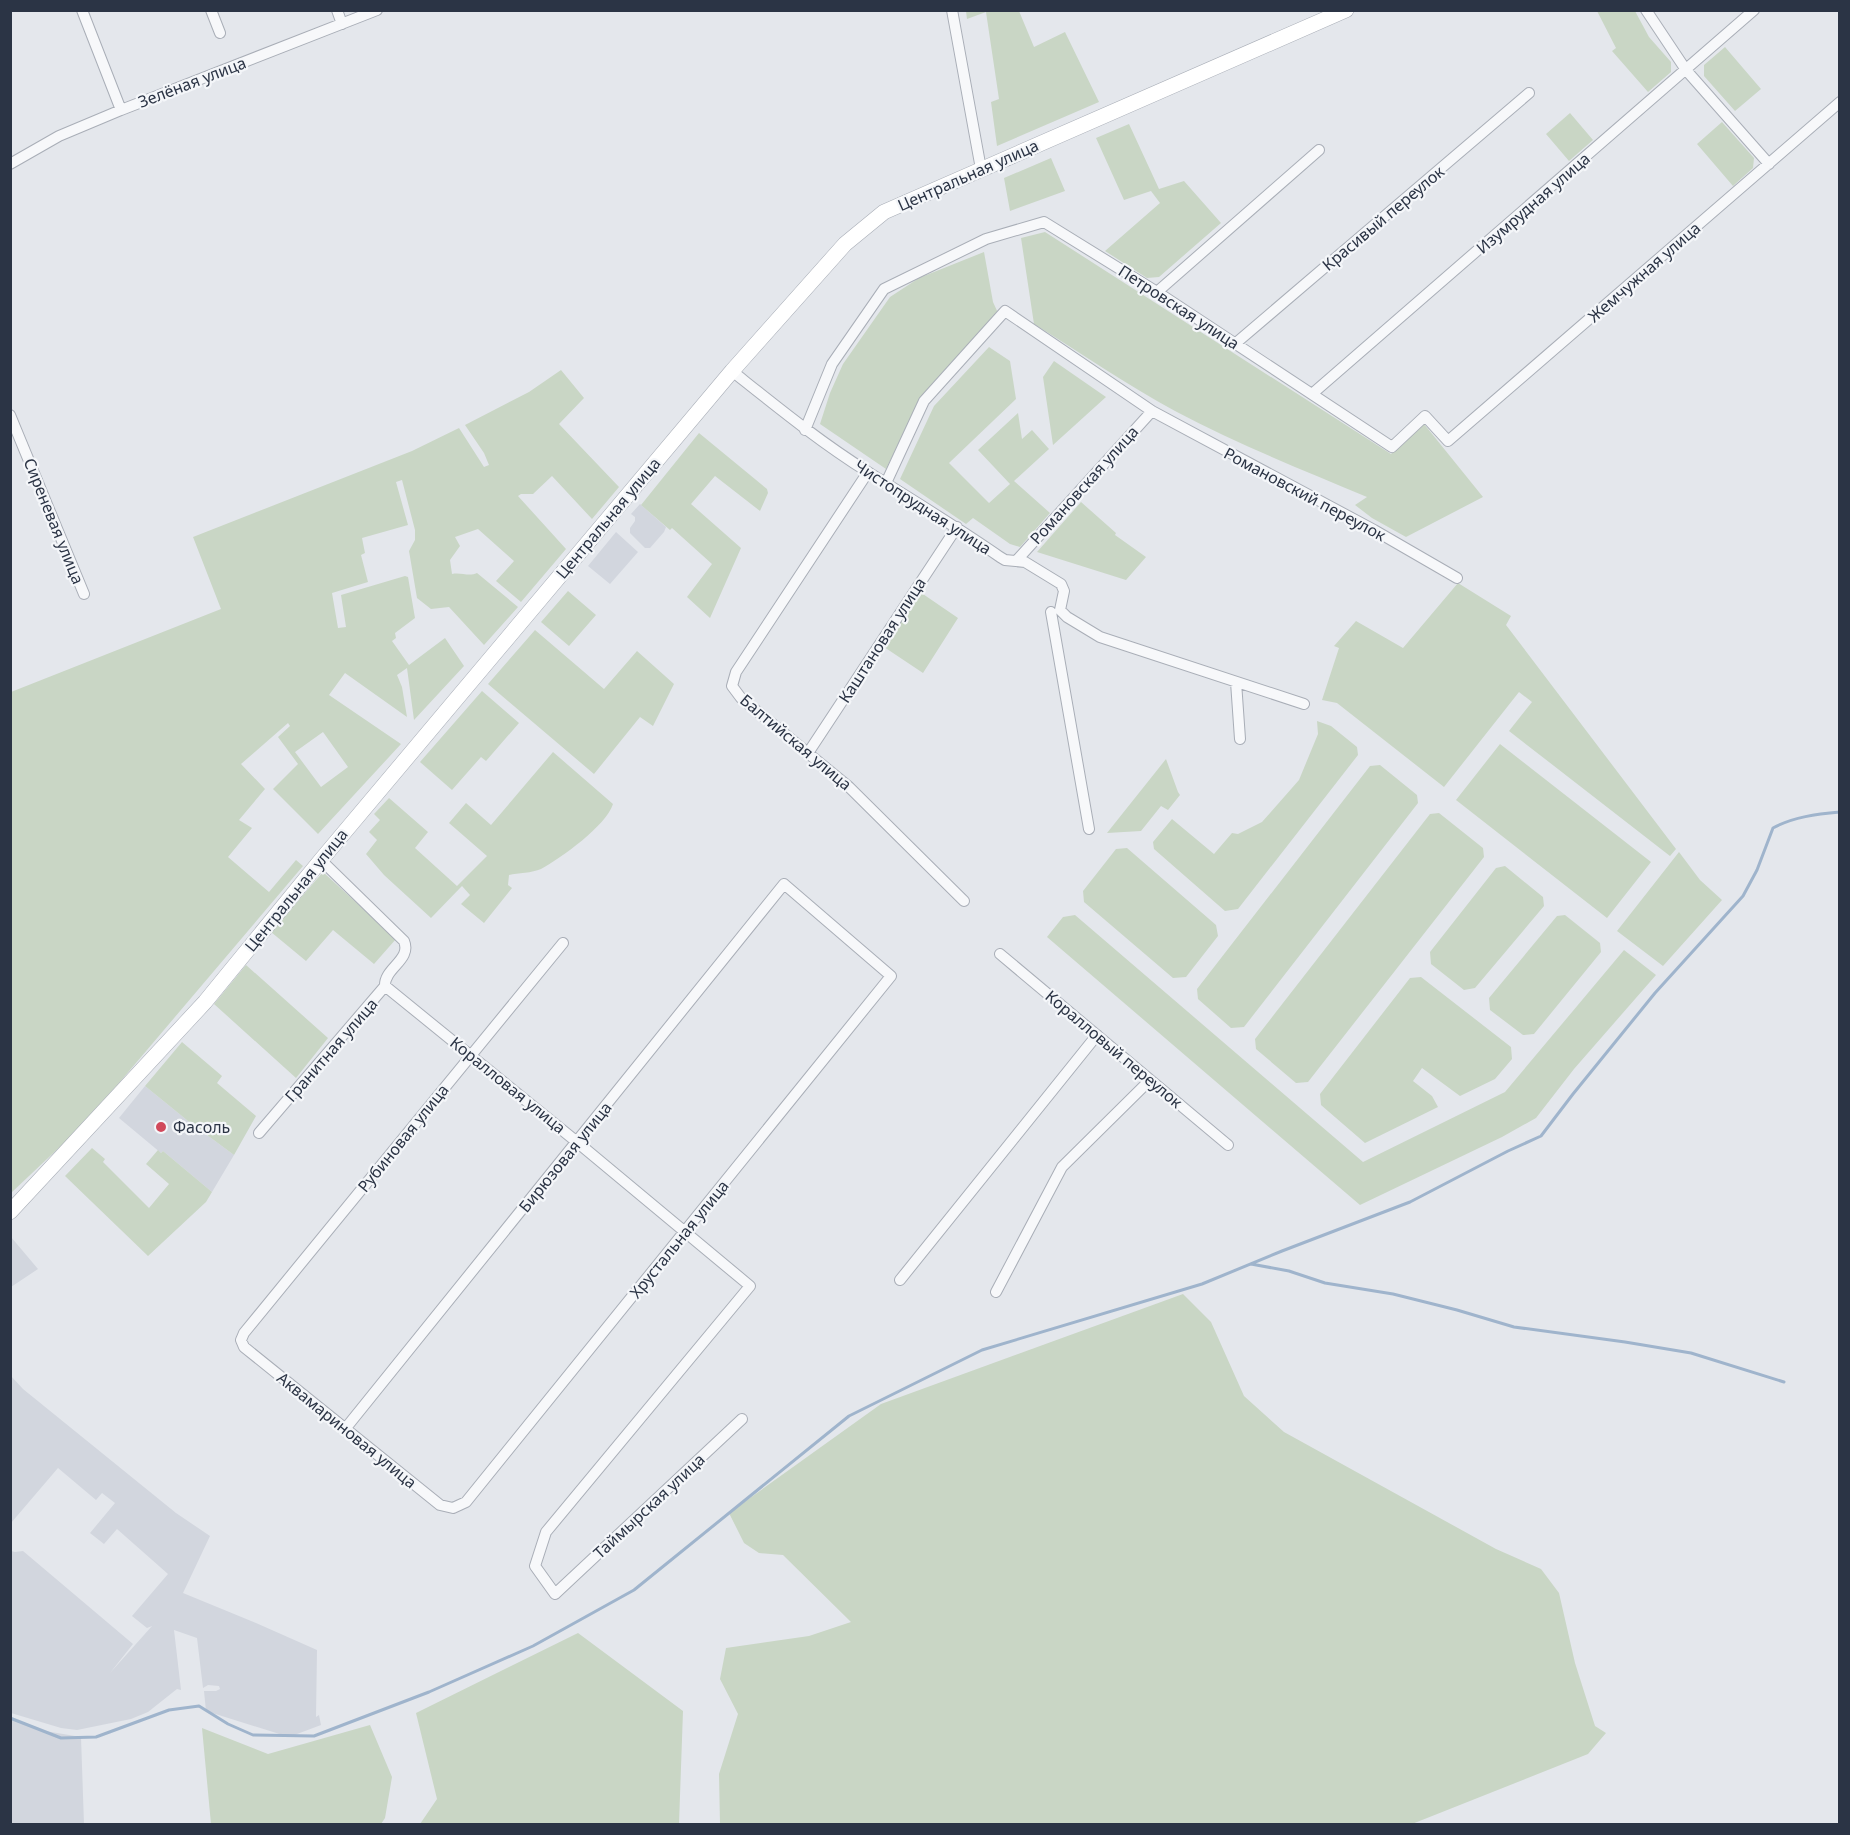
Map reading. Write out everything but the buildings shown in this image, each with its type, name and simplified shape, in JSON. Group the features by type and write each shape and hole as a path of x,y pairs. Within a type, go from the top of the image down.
{"main road":[{"name":"Центральная улица","path":"10,1212 205,1002 321,860 732,371 845,244 884,212 1346,10"}],"street":[{"path":"82,10 121,110"},
{"path":"211,10 220,33"},
{"path":"337,10 342,24"},
{"name":"Зелёная улица","path":"10,164 59,136 377,10"},
{"path":"952,10 981,169"},
{"path":"1646,10 1686,70 1769,164"},
{"name":"Изумрудная улица","path":"1312,394 1754,10"},
{"name":"Красивый переулок","path":"1236,344 1529,93"},
{"name":"Жемчужная улица","path":"1448,441 1839,102"},
{"path":"1157,292 1319,150"},
{"name":"Петровская улица","path":"805,430 832,364 884,289 986,239 1044,222 1157,292 1392,447 1425,416 1448,441"},
{"path":"886,483 924,401 1005,311 1152,411"},
{"name":"Чистопрудная улица","path":"732,371 805,430 868,472 957,527 1005,560 1025,562 1061,584 1064,591 1060,610 1067,617 1100,637 1304,704"},
{"name":"Романовская улица","path":"1017,560 1152,411"},
{"name":"Романовский переулок","path":"1152,411 1374,530 1457,578"},
{"name":"Сиреневая улица","path":"10,415 84,594"},
{"name":"Балтийская улица","path":"868,472 736,672 732,686 741,698 849,787 964,901"},
{"name":"Каштановая улица","path":"808,753 957,527"},
{"path":"1051,612 1089,829"},
{"path":"1236,682 1240,739"},
{"name":"Гранитная улица","path":"259,1133 385,987 387,977 407,948 404,941 321,860"},
{"name":"Бирюзовая улица","path":"345,1429 784,884 891,976"},
{"name":"Рубиновая улица","path":"244,1333 563,944"},
{"name":"Коралловый переулок","path":"1000,954 1228,1145"},
{"name":"Хрустальная улица","path":"466,1502 891,976"},
{"name":"Коралловая улица","path":"385,987 471,1055 750,1286 546,1532 535,1566 555,1594"},
{"path":"900,1280 1097,1035"},
{"path":"996,1292 1062,1167 1150,1080"},
{"name":"Аквамариновая улица","path":"244,1333 241,1340 244,1347 440,1505 453,1508 466,1502"},
{"name":"Таймырская улица","path":"555,1594 742,1419"}],"shaded area":[{"path":"640,504 666,527 650,548 645,548 630,533 630,528 635,521 635,517 631,514"},
{"path":"616,532 638,552 610,584 588,566"},
{"path":"145,1086 234,1155 212,1192 119,1118"},
{"path":"11,1237 38,1269 10,1287"},
{"path":"11,1376 23,1389 176,1513 210,1536 183,1593 317,1650 316,1717 319,1715 321,1725 289,1737 206,1711 204,1691 216,1691 220,1689 219,1686 208,1685 203,1688 197,1638 174,1630 181,1690 177,1689 148,1712 131,1719 77,1730 61,1728 11,1713 11,1551 23,1551 133,1644 110,1673 152,1626 147,1628 132,1616 168,1574 117,1529 104,1544 90,1533 115,1503 102,1493 96,1500 58,1468 11,1523"},
{"path":"13,1719 45,1731 81,1737 84,1824 11,1824 10,1720"}],"green space":[{"path":"966,11 1019,11 1034,47 1065,32 1099,102 997,146 991,102 999,99 986,12 967,19"},
{"path":"1597,11 1635,11 1649,37 1671,62 1671,72 1648,92 1612,51 1616,48"},
{"path":"1725,47 1761,89 1735,111 1704,76 1704,65"},
{"path":"1570,113 1593,140 1569,161 1546,134"},
{"path":"1722,122 1754,158 1753,168 1733,186 1697,144"},
{"path":"1129,124 1159,189 1184,181 1221,223 1159,277 1147,278 1105,251 1160,203 1151,191 1124,200 1096,138"},
{"path":"1051,158 1065,191 1010,211 1004,178"},
{"path":"1045,232 1391,454 1424,424 1483,497 1406,537 1372,518 1355,505 1367,497 1222,435 1139,391 1034,324 1021,238"},
{"path":"984,252 993,302 998,313 921,397 886,469 820,424 843,364 890,297 919,278"},
{"path":"989,347 1010,361 1016,399 949,463 989,503 1010,484 978,450 1018,413 1022,439 1032,430 1049,449 1014,481 1050,513 1020,547 1010,544 973,518 966,524 900,479 934,406"},
{"path":"1054,361 1106,397 1053,445 1043,377"},
{"path":"561,370 584,398 559,424 619,487 592,519 552,476 533,494 518,496 566,549 521,602 496,581 514,561 478,529 455,537 460,546 450,560 452,574 477,573 518,607 484,645 449,607 431,609 417,598 409,551 415,540 415,530 402,480 396,482 408,525 362,538 365,553 361,555 368,582 332,593 338,628 346,627 341,595 405,576 408,577 415,618 395,633 396,638 392,641 409,665 445,638 464,666 414,720 407,668 397,675 402,687 407,717 345,673 329,695 401,744 318,834 273,789 298,764 278,737 290,726 288,723 241,764 265,789 239,820 252,828 228,857 269,892 296,860 303,866 119,1083 65,1142 11,1193 11,692 221,609 193,537 412,451 459,428 484,467 489,465 484,453 465,425 529,392","holes":["323,732 348,767 321,787 295,752"]},
{"path":"699,433 767,489 768,493 760,511 715,476 691,504 741,548 710,618 687,597 712,564 672,528 670,530 641,505"},
{"path":"1081,502 1116,533 1115,535 1146,557 1126,580 1037,552"},
{"path":"1458,583 1511,616 1506,625 1676,849 1670,856 1509,731 1532,702 1519,692 1444,787 1337,703 1322,700 1339,648 1334,646 1356,621 1403,648"},
{"path":"568,591 596,615 569,646 541,622"},
{"path":"920,592 958,618 923,673 884,647"},
{"path":"535,630 604,689 637,651 674,684 653,726 640,717 594,774 488,684"},
{"path":"482,691 519,723 486,761 481,757 452,790 420,762"},
{"path":"1317,721 1331,726 1357,747 1358,755 1238,909 1225,911 1154,849 1153,842 1172,819 1214,854 1232,833 1238,834 1262,822 1299,780 1318,734"},
{"path":"1500,744 1651,862 1607,918 1456,800"},
{"path":"553,752 613,804 602,822 560,857 541,869 509,875 508,885 512,888 484,923 461,904 470,895 462,886 431,918 384,875 366,854 377,840 369,832 380,820 374,814 389,798 428,832 415,848 457,886 487,856 449,823 466,803 491,825"},
{"path":"1166,759 1180,795 1168,810 1161,806 1141,831 1107,833"},
{"path":"1380,765 1417,795 1418,803 1244,1027 1231,1028 1198,999 1197,989 1370,766"},
{"path":"1439,813 1483,848 1484,857 1308,1082 1296,1083 1256,1049 1255,1039 1430,814"},
{"path":"1127,848 1216,925 1218,936 1186,977 1173,978 1084,902 1083,891 1116,849"},
{"path":"1679,852 1700,880 1722,900 1663,966 1617,931"},
{"path":"1505,866 1543,897 1544,906 1475,988 1464,990 1431,964 1430,952 1496,868"},
{"path":"323,872 396,939 374,964 333,930 306,961 271,932"},
{"path":"1075,915 1363,1162 1505,1092 1624,950 1656,975 1574,1069 1536,1118 1502,1137 1360,1205 1047,937 1063,917"},
{"path":"1565,915 1600,943 1601,952 1534,1034 1523,1035 1490,1010 1489,998 1557,916"},
{"path":"246,965 328,1038 296,1078 214,1004"},
{"path":"1421,977 1511,1047 1512,1059 1495,1079 1460,1096 1422,1068 1413,1081 1432,1096 1438,1107 1365,1143 1321,1105 1320,1094 1410,978"},
{"path":"182,1042 222,1076 217,1083 256,1116 234,1155 145,1086"},
{"path":"92,1148 105,1159 103,1162 149,1208 169,1184 146,1164 158,1150 161,1153 163,1151 212,1192 206,1202 148,1256 65,1176"},
{"path":"1183,1294 1211,1322 1244,1396 1284,1432 1496,1549 1541,1569 1559,1593 1575,1663 1595,1726 1606,1733 1588,1754 1412,1824 720,1824 719,1774 738,1714 720,1679 726,1648 809,1636 851,1622 783,1555 759,1553 744,1543 729,1513 881,1404"},
{"path":"578,1633 683,1711 679,1824 420,1824 437,1799 416,1713"},
{"path":"370,1725 392,1777 385,1818 381,1824 211,1824 202,1728 268,1754"}],"waterway":[{"path":"10,1718 61,1738 96,1737 169,1710 199,1706 228,1724 253,1735 314,1736 429,1692 533,1646 634,1590 849,1416 982,1350 1202,1284 1410,1202 1541,1136 1655,993 1743,896 1757,870 1773,828 1797,819 1840,812"},
{"path":"1251,1264 1289,1271 1325,1283 1393,1294 1514,1327 1691,1353 1784,1382"}],"place":[{"name":"Фасоль","path":"161,1127"}]}
